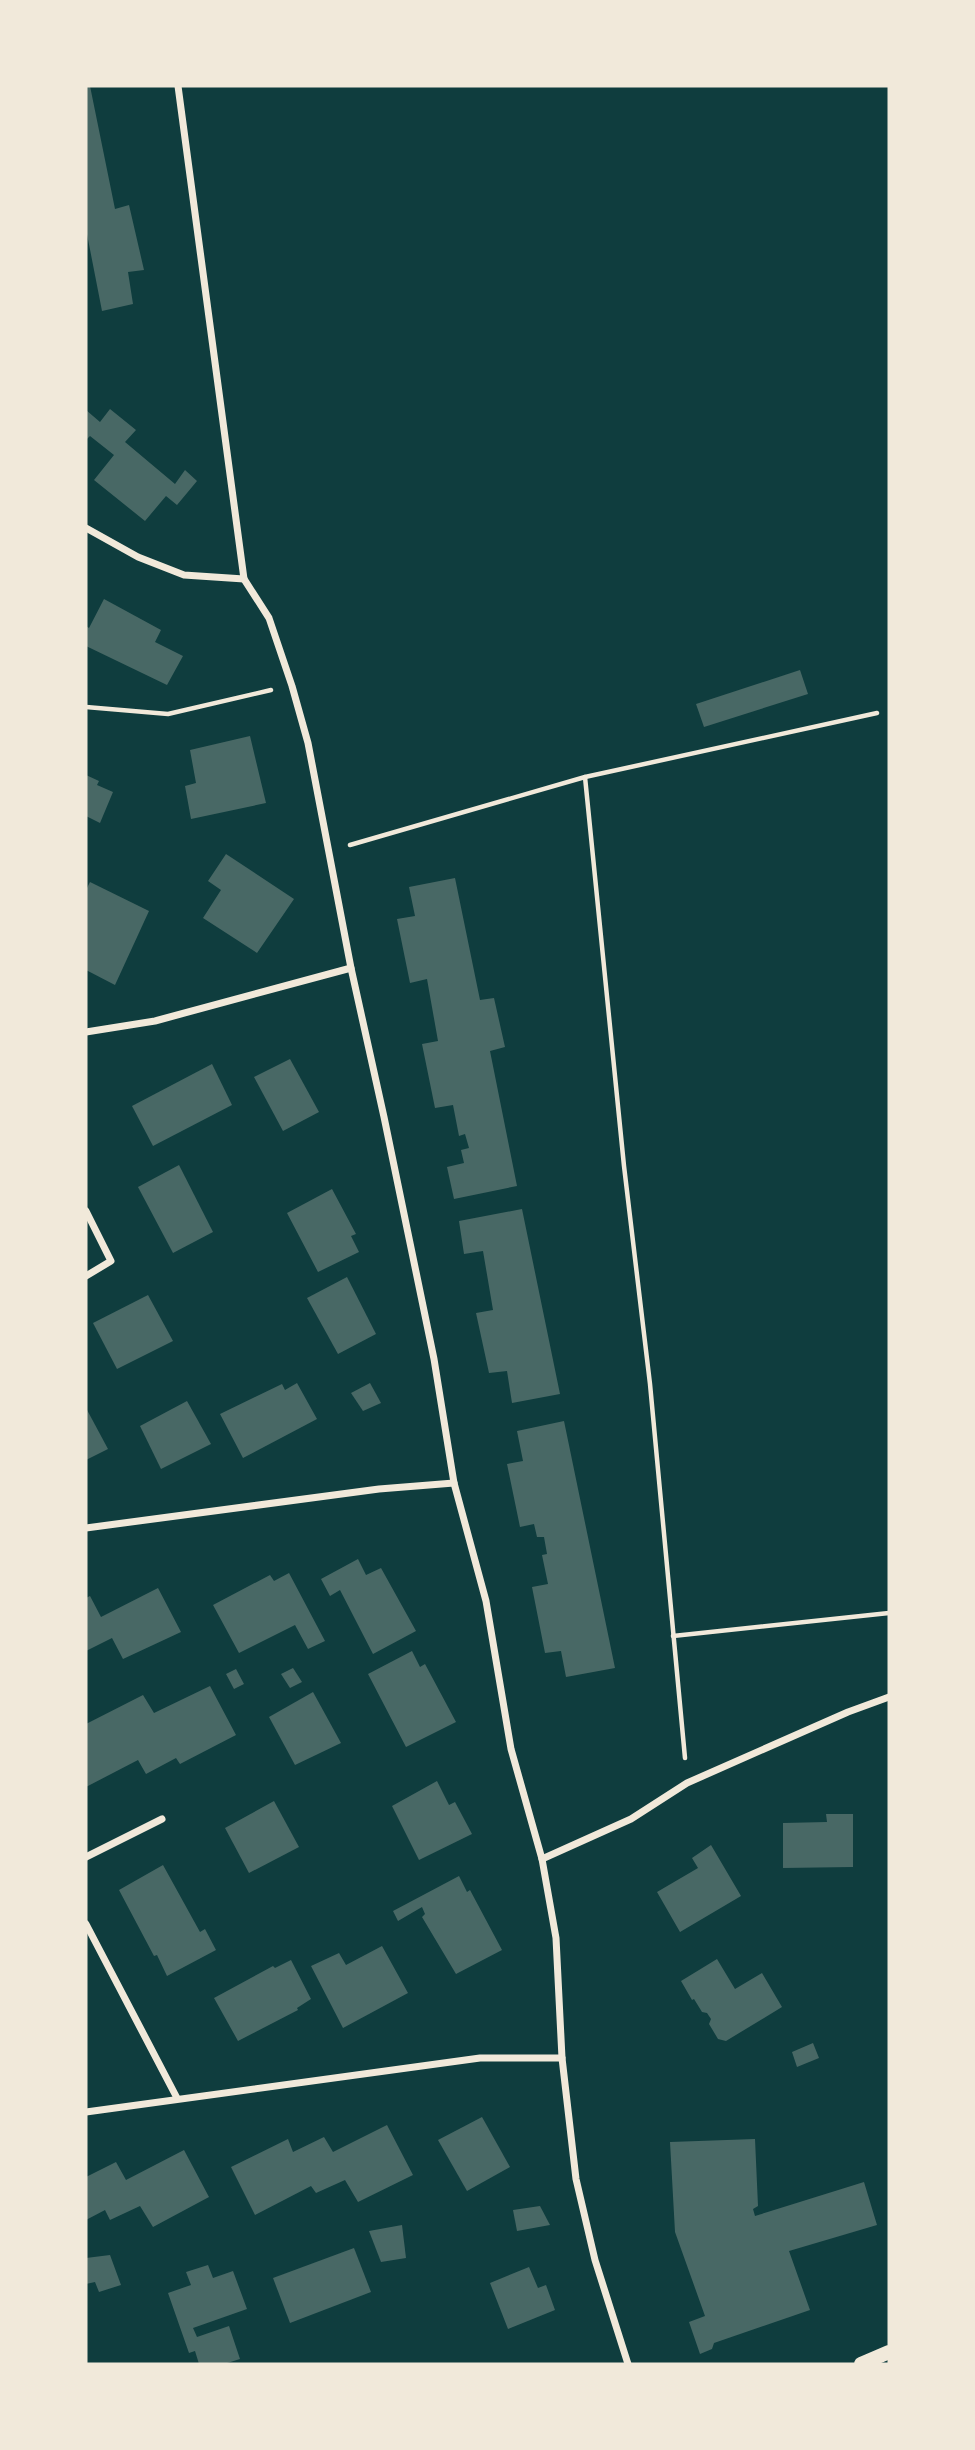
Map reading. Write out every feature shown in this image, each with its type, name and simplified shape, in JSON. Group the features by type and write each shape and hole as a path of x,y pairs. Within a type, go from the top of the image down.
{"main road":[{"path":"861,2364 889,2352"}],"street":[{"path":"178,86 244,579 270,618 308,743 351,968 431,1346 454,1483 486,1601 511,1749 542,1859 556,1938 562,2059 576,2179 595,2260 628,2364"},
{"path":"86,528 138,557 184,575 244,579"},
{"path":"86,1032 155,1021 351,968"},
{"path":"86,1211 111,1261 86,1276"},
{"path":"86,1528 379,1489 454,1483"},
{"path":"542,1859 631,1819 687,1783 848,1712 889,1697"},
{"path":"86,1857 162,1819"},
{"path":"86,1924 177,2098"},
{"path":"86,2112 481,2058 562,2059"}],"path":[{"path":"86,707 168,714 292,686"},
{"path":"329,851 585,778 877,713"},
{"path":"585,778 624,1166 650,1384 687,1783"},
{"path":"673,1636 889,1613"}],"building":[{"path":"86,86 90,86 115,209 129,205 144,270 128,272 133,304 102,311 86,229"},
{"path":"110,409 136,430 125,442 175,484 185,470 197,481 177,505 166,496 145,521 94,480 114,455 90,436 86,440 86,410 100,422"},
{"path":"104,599 161,630 155,642 183,656 167,685 86,646 86,626 89,628"},
{"path":"800,670 808,694 704,727 696,704"},
{"path":"250,736 266,803 191,819 185,786 196,783 190,750"},
{"path":"86,775 99,781 97,785 113,792 100,823 86,816"},
{"path":"226,854 294,899 257,953 203,918 221,890 208,881"},
{"path":"455,878 480,1000 494,998 505,1047 490,1051 517,1186 454,1199 447,1167 464,1163 461,1150 469,1148 465,1134 459,1136 453,1105 435,1108 422,1044 438,1041 427,979 410,983 397,919 415,916 409,887"},
{"path":"90,882 149,911 115,985 86,970 86,890"},
{"path":"290,1059 319,1112 283,1131 254,1077"},
{"path":"212,1064 232,1105 153,1146 132,1106"},
{"path":"179,1165 213,1232 173,1253 138,1187"},
{"path":"332,1189 356,1234 351,1236 359,1252 318,1272 287,1213"},
{"path":"522,1209 560,1394 512,1403 507,1371 489,1373 476,1313 493,1310 483,1251 464,1254 459,1221"},
{"path":"347,1277 376,1334 338,1354 307,1298"},
{"path":"148,1295 173,1341 117,1369 93,1323"},
{"path":"297,1383 317,1419 243,1458 220,1414 282,1384 285,1390"},
{"path":"370,1383 381,1403 363,1411 351,1393"},
{"path":"187,1401 211,1444 161,1469 140,1426"},
{"path":"86,1408 108,1449 86,1460"},
{"path":"564,1421 615,1668 566,1677 561,1651 545,1653 532,1587 548,1584 542,1555 547,1554 544,1537 537,1537 534,1524 520,1527 507,1464 523,1461 517,1431"},
{"path":"358,1559 366,1575 381,1568 416,1631 373,1654 340,1590 330,1596 321,1579"},
{"path":"289,1573 325,1641 308,1649 295,1625 239,1653 213,1605 270,1575 274,1581"},
{"path":"158,1588 181,1632 123,1659 112,1638 86,1651 86,1598 90,1596 101,1617"},
{"path":"412,1651 420,1667 425,1664 456,1722 406,1747 368,1674"},
{"path":"293,1668 302,1682 290,1688 281,1674"},
{"path":"236,1669 244,1684 234,1689 226,1674"},
{"path":"210,1686 236,1735 180,1764 176,1758 146,1774 138,1760 86,1787 86,1724 143,1695 154,1713"},
{"path":"313,1692 341,1743 295,1765 269,1717"},
{"path":"437,1781 449,1805 455,1802 472,1834 419,1860 392,1806"},
{"path":"274,1801 299,1847 249,1873 225,1828"},
{"path":"826,1814 853,1814 853,1867 783,1868 783,1823 827,1822"},
{"path":"711,1845 741,1896 680,1932 657,1892 698,1868 692,1858"},
{"path":"163,1865 200,1932 205,1929 216,1950 167,1976 119,1890"},
{"path":"459,1876 467,1892 470,1890 502,1950 456,1974 422,1917 425,1914 422,1907 398,1921 393,1911"},
{"path":"382,1946 408,1993 343,2028 311,1966 339,1953 346,1965"},
{"path":"717,1959 735,1989 762,1973 782,2007 726,2041 718,2039 709,2024 711,2019 707,2013 702,2012 694,1999 692,2000 681,1981"},
{"path":"291,1960 311,1999 297,2008 298,2010 238,2041 214,1998 273,1966 275,1968"},
{"path":"813,2043 819,2058 797,2067 792,2052"},
{"path":"482,2117 510,2167 467,2191 438,2140"},
{"path":"387,2125 413,2175 358,2202 345,2180 316,2193 311,2186 255,2215 231,2167 288,2139 293,2152 324,2137 333,2152"},
{"path":"755,2139 758,2206 753,2209 755,2216 864,2182 877,2225 789,2251 810,2310 714,2343 712,2349 700,2354 689,2322 705,2316 675,2232 670,2142"},
{"path":"184,2150 209,2197 153,2227 140,2206 110,2220 105,2210 86,2220 86,2177 116,2162 126,2180"},
{"path":"540,2206 550,2225 517,2231 513,2210"},
{"path":"402,2225 406,2258 381,2262 369,2231"},
{"path":"354,2248 371,2292 290,2323 273,2278"},
{"path":"110,2255 121,2285 99,2292 95,2282 86,2284 86,2258"},
{"path":"208,2265 213,2278 233,2271 247,2309 193,2328 197,2337 229,2326 240,2359 224,2364 199,2364 195,2351 189,2353 168,2293 191,2285 186,2272"},
{"path":"529,2267 538,2288 546,2285 555,2310 508,2329 490,2283"}]}
